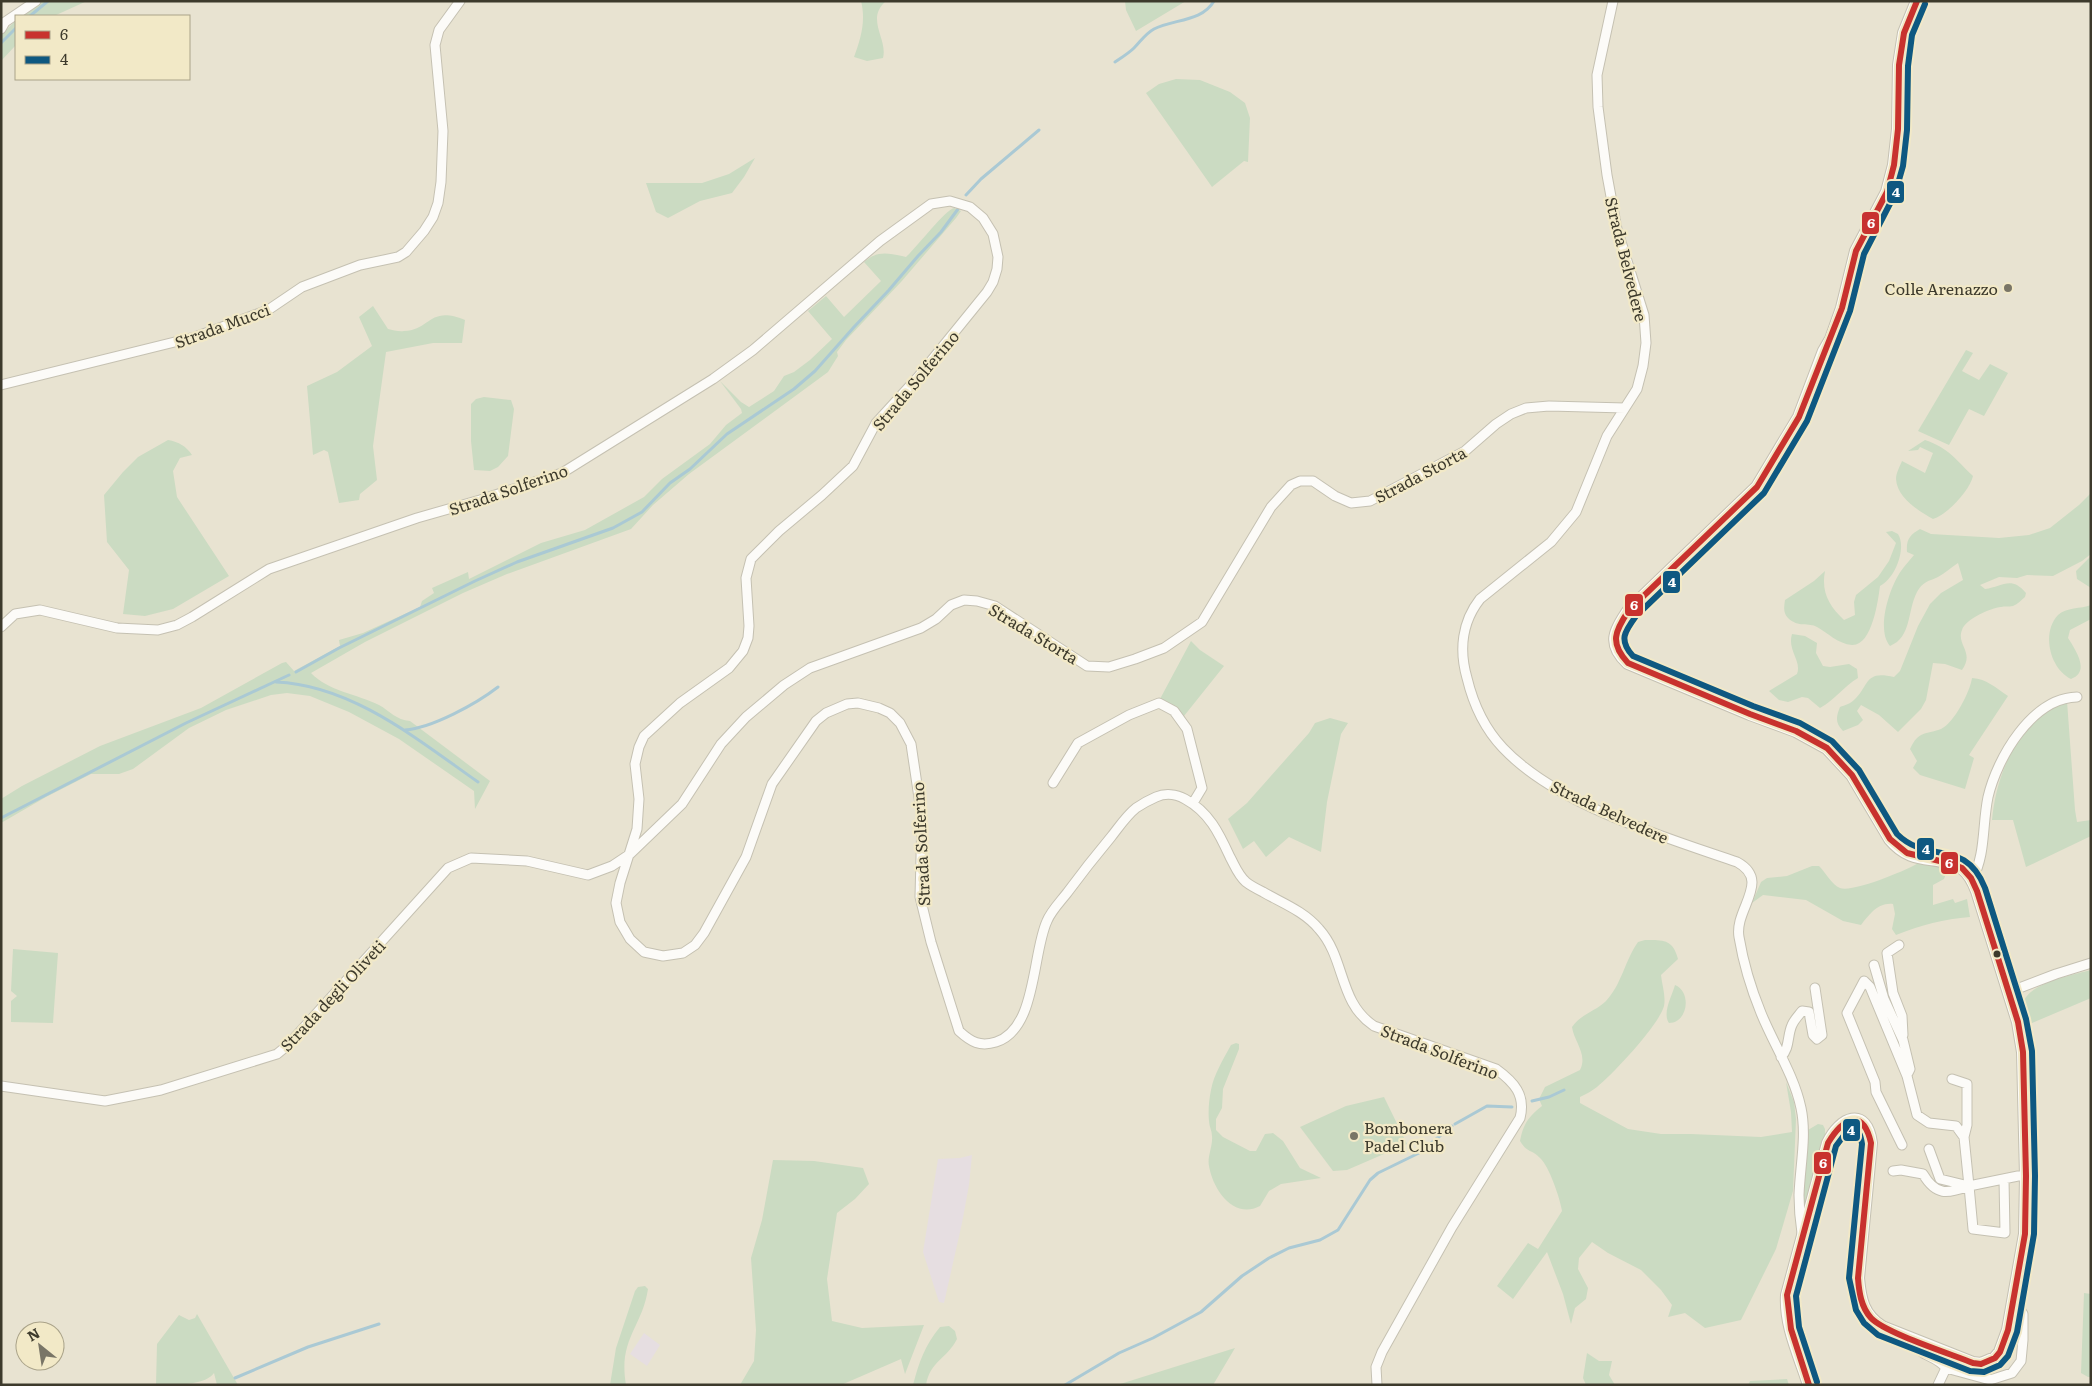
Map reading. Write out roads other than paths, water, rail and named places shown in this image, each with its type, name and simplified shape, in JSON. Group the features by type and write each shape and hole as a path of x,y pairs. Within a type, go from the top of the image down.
{"main road":[{"path":"1809,1385 1789,1325 1786,1306 1789,1286 1828,1143 1840,1124 1851,1120 1858,1120 1869,1131 1870,1143 1858,1278 1860,1298 1865,1312 1882,1328 1973,1363 1981,1364 1988,1362 2000,1352 2014,1300 2025,1234 2026,1176 2023,1052 2018,1022 1972,880 1962,869 1949,864 1911,856 1898,848 1890,839 1852,775 1827,748 1796,731 1750,714 1628,663 1619,653 1614,640 1617,626 1630,610 1756,487 1798,417 1842,308 1856,251 1887,192 1894,165 1898,129 1899,65 1904,34 1917,1"}],"street":[{"path":"16,15 36,1"},
{"name":"Strada Mucci","path":"1,385 195,337 268,310 302,287 360,265 398,257 406,252 424,231 433,217 438,203 441,182 443,131 440,90 434,51 439,30 460,1"},
{"name":"Strada Belvedere","path":"1613,1 1598,75 1598,107 1610,196 1619,237 1644,315 1646,343 1640,378 1637,389 1607,436 1580,505 1569,523 1552,542 1480,600 1473,609 1468,618 1464,634 1464,670 1476,705 1495,738 1509,754 1541,779 1591,806 1664,837 1737,862 1748,870 1753,884 1743,910 1739,934 1761,1013 1799,1097 1803,1120 1799,1196 1802,1236"},
{"path":"1,28 15,16"},
{"name":"Strada Solferino","path":"1,627 15,614 40,610 117,628 158,630 184,621 269,569 417,518 497,495 562,473 713,379 752,350 923,208 939,202 950,201 970,207 983,218 993,234 998,257 993,282 918,377 876,423 853,466 779,531 751,559 746,578 749,626 743,650 729,668 680,703 644,736 638,747 635,764 638,799 637,829 620,883 616,903 620,922 630,939 644,952 663,956 683,953 695,945 704,933 746,857 772,784 816,722 826,713 848,704 858,703 879,708 890,713 900,723 911,744 922,818 920,897 954,1020 959,1031 968,1040 988,1044 1001,1040 1017,1026 1030,999 1040,945 1047,920 1126,818 1136,808 1158,796 1170,794 1180,796 1192,803 1215,826 1238,873 1247,883 1301,913 1320,929 1331,946 1348,996 1365,1020 1374,1026 1496,1069 1509,1079 1521,1098 1520,1118 1452,1227 1382,1352 1376,1367 1377,1385"},
{"name":"Strada Storta","path":"630,854 682,804 721,744 746,717 784,685 810,668 921,628 936,619 951,604 964,600 977,600 995,606 1087,666 1109,667 1164,648 1202,622 1271,507 1290,485 1300,481 1313,481 1335,496 1352,503 1370,501 1465,451 1496,424 1511,414 1526,408 1549,406 1625,408"},
{"path":"1972,880 1979,866 1988,798 1996,772 2021,729 2038,712 2067,697 2077,697"},
{"path":"1053,783 1078,744 1129,715 1159,703 1174,711 1187,728 1202,788 1192,803"},
{"name":"Strada degli Oliveti","path":"1,1086 105,1101 161,1090 277,1054 288,1045 448,868 471,858 527,861 588,875 612,866 630,854"},
{"path":"1899,945 1887,953 1893,993 1902,1016 1903,1040"},
{"path":"2009,992 2091,963"},
{"path":"1874,964 1884,998 1903,1040 1910,1069 1907,1076"},
{"path":"1902,1145 1876,1092 1875,1082 1847,1013 1864,981 1870,988 1907,1076 1917,1115 1929,1123 1956,1126 1964,1137"},
{"path":"1781,1057 1785,1053 1790,1040 1792,1025 1802,1011 1809,1012 1813,1034 1817,1039 1822,1036 1815,988"},
{"path":"1952,1079 1967,1084 1967,1125 1964,1137 1973,1229 2005,1233 2004,1179"},
{"path":"1929,1149 1940,1179 1969,1186"},
{"path":"1893,1171 1901,1170 1923,1174 1930,1185 1936,1190 1952,1192 1969,1186 2026,1176"},
{"path":"1910,1340 1922,1354 1941,1362 1946,1368 1990,1380 2012,1374 2021,1360 2023,1340 2023,1314 2014,1300"},
{"path":"1938,1385 1946,1368"}],"waterway":[{"path":"31,15 48,1"},
{"path":"1115,62 1132,50 1154,29 1202,13 1214,1"},
{"path":"1,43 15,29"},
{"path":"966,195 981,179 1039,130"},
{"path":"296,672 339,648 475,581 517,562 613,528 642,512 670,483 690,469 727,434 794,389 815,371 941,232 958,209"},
{"path":"1,818 186,723 289,675"},
{"path":"276,682 304,685 331,693 357,704 383,717 408,733 478,782"},
{"path":"405,730 428,725 453,714 478,701 498,687"},
{"path":"1532,1101 1549,1097 1564,1090"},
{"path":"1455,1124 1487,1106 1512,1107"},
{"path":"1065,1385 1119,1353 1153,1338 1201,1312 1242,1276 1269,1258 1289,1248 1320,1240 1338,1230 1370,1180 1378,1173 1419,1153 1452,1126"},
{"path":"235,1378 308,1347 379,1324"}],"place":[{"name":"Colle Arenazzo","path":"2008,288"},
{"name":"Bombonera Padel Club","path":"1354,1136"}]}
